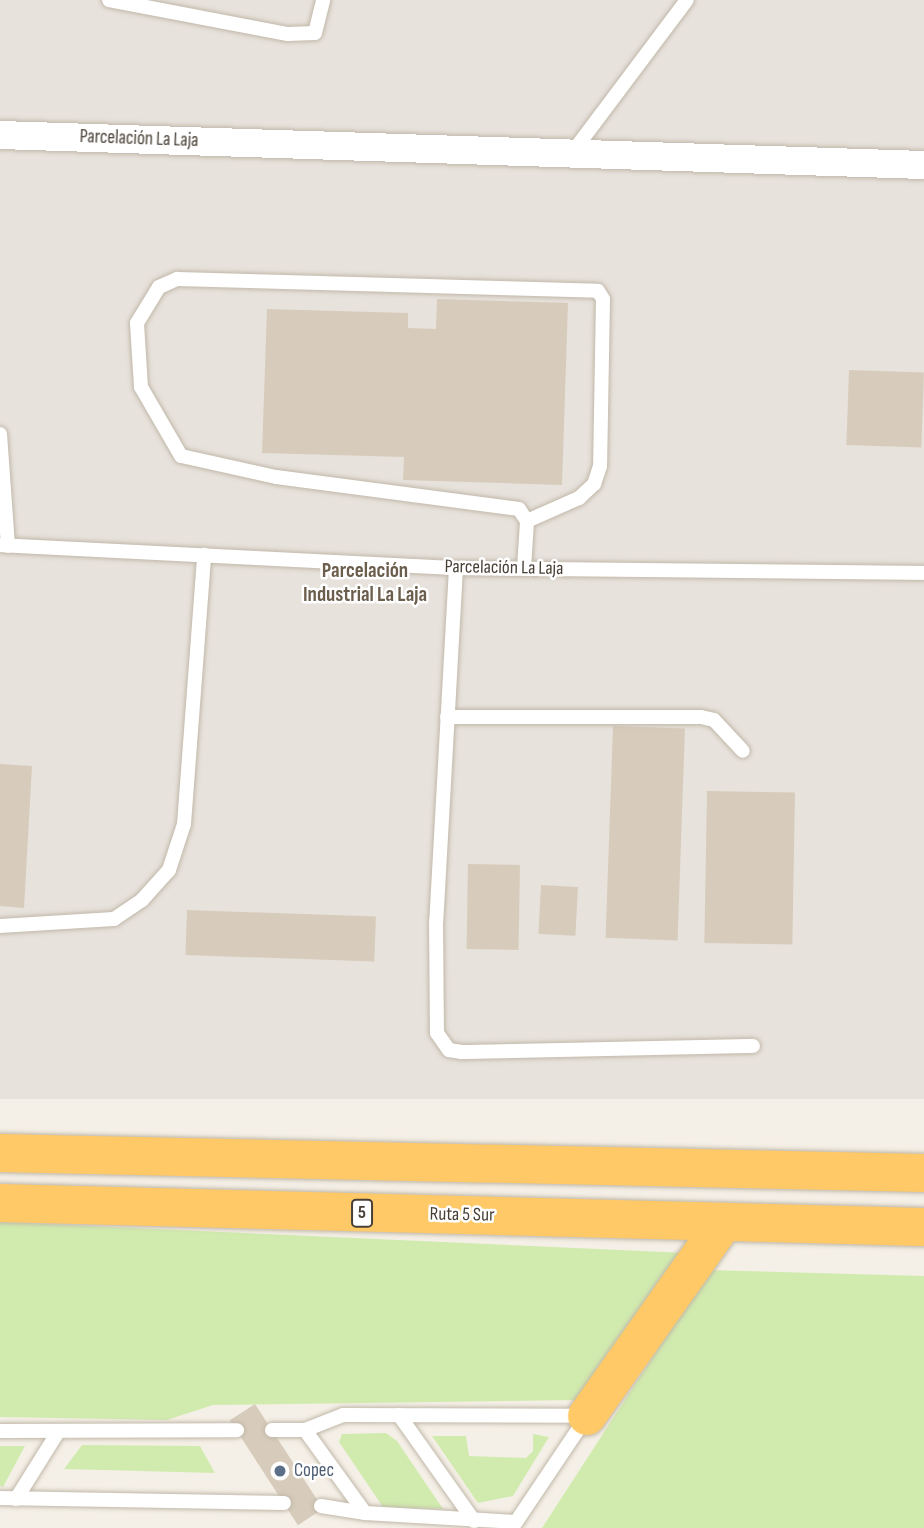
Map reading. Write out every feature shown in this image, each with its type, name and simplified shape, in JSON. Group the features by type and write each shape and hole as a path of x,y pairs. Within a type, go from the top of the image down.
{"highway":[{"path":"0,1153 924,1173"},
{"name":"Ruta 5 Sur","path":"0,1203 924,1227"},
{"path":"587,1416 724,1222"}],"street":[{"name":"Parcelación La Laja","path":"0,135 924,164"}],"lane":[{"path":"109,0 288,34 315,33 323,0"},
{"path":"572,153 687,0"},
{"path":"524,568 527,521 519,509 276,477 181,456 141,387 137,323 159,287 177,279 598,291 603,299 600,466 594,484 579,498 527,521"},
{"path":"0,434 4,546"},
{"name":"Parcelación La Laja","path":"4,546 456,568 924,573"},
{"path":"0,926 114,919 142,901 169,870 184,824 204,555"},
{"path":"456,568 436,920 437,1033 449,1050 753,1046"},
{"path":"447,717 702,717 714,720 743,751"},
{"path":"272,1430 304,1430 343,1415 587,1416"},
{"path":"399,1415 474,1521"},
{"path":"321,1506 365,1513 514,1525 587,1416"},
{"path":"0,1431 237,1430"},
{"path":"304,1430 365,1513"},
{"path":"16,1499 58,1432"},
{"path":"0,1498 284,1503"}],"shaded area":[{"path":"0,0 924,0 924,1099 0,1099"}],"green space":[{"path":"0,1222 687,1253 580,1400 213,1405 167,1420 0,1417"},
{"path":"709,1270 924,1276 924,1528 542,1528"},
{"path":"386,1433 397,1441 443,1509 383,1507 339,1442 342,1434"},
{"path":"533,1434 549,1437 513,1496 478,1503 432,1436 466,1436 469,1456 526,1458 533,1451"},
{"path":"82,1445 200,1446 215,1473 64,1469"},
{"path":"0,1446 25,1446 3,1487 0,1486"}],"building":[{"path":"437,299 568,303 562,485 403,480 404,457 262,453 267,309 408,313 408,328 436,329"},
{"path":"849,370 924,373 921,448 846,445"},
{"path":"613,726 685,729 678,940 606,938"},
{"path":"0,764 32,766 24,908 0,906"},
{"path":"707,791 795,793 792,945 704,943"},
{"path":"468,864 520,865 519,950 467,949"},
{"path":"541,885 578,887 575,936 538,934"},
{"path":"187,910 376,917 374,962 185,955"},
{"path":"255,1404 323,1509 298,1525 230,1420"}],"place":[{"name":"Copec","path":"280,1471"}],"district":[{"name":"Parcelación Industrial La Laja","path":"365,583"}]}
